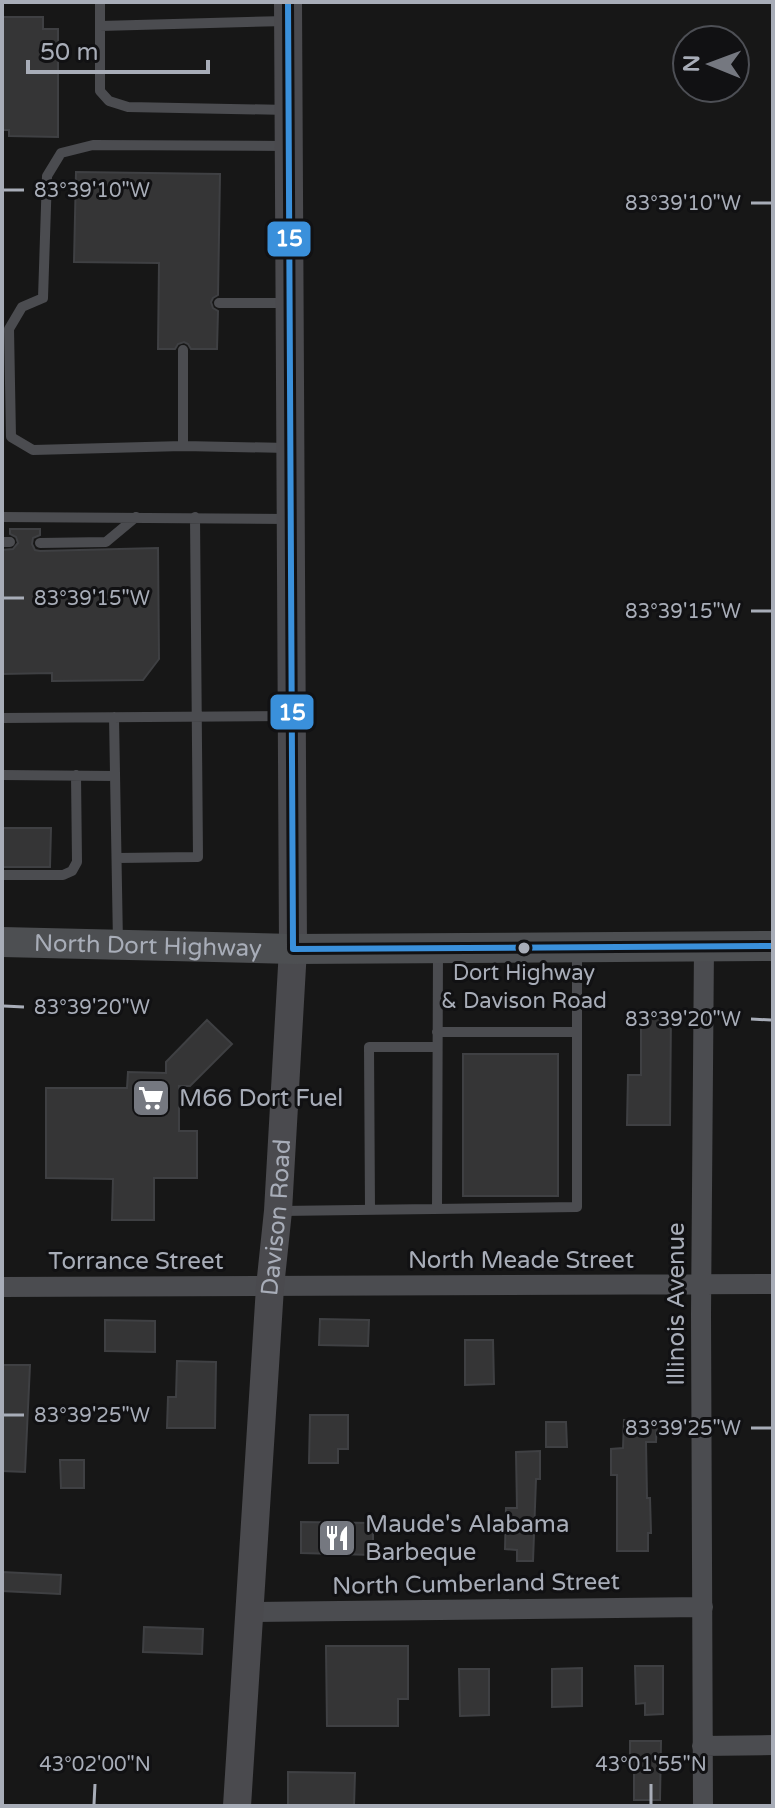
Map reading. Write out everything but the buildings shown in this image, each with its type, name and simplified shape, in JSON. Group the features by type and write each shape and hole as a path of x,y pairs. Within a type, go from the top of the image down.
{"main road":[{"name":"Davison Road","path":"237,1806 293,949 288,12"},
{"name":"North Dort Highway","path":"2,942 293,949 773,946"}],"street":[{"name":"Illinois Avenue","path":"703,1806 701,1285 704,946"},
{"name":"North Meade Street","path":"270,1287 773,1284"},
{"name":"Torrance Street","path":"2,1287 270,1287"},
{"name":"North Cumberland Street","path":"249,1612 703,1607"},
{"path":"702,1746 773,1745"}],"lane":[{"path":"100,2 100,91 109,101 128,107 289,110"},
{"path":"100,26 288,12"},
{"path":"289,146 93,145 61,153 47,176 43,298 22,307 9,329 11,437 33,450 183,446 290,448"},
{"path":"219,303 289,303"},
{"path":"183,350 183,446"},
{"path":"2,517 291,519"},
{"path":"40,543 106,542 136,517"},
{"path":"117,858 198,857 195,517"},
{"path":"2,718 292,716"},
{"path":"114,717 118,945"},
{"path":"2,775 115,776"},
{"path":"2,875 63,875 72,871 77,862 76,775"},
{"path":"278,1211 577,1207 577,947"},
{"path":"437,1209 438,948"},
{"path":"437,1032 577,1032"},
{"path":"370,1210 369,1047 437,1047"}],"transit line":[{"name":"15","path":"288,2 293,949"},
{"name":"15","path":"293,949 773,946"}],"place":[{"name":"Dort Highway & Davison Road","path":"524,948"},
{"name":"M66 Dort Fuel","path":"151,1098"},
{"name":"Maude's Alabama Barbeque","path":"337,1538"}]}
